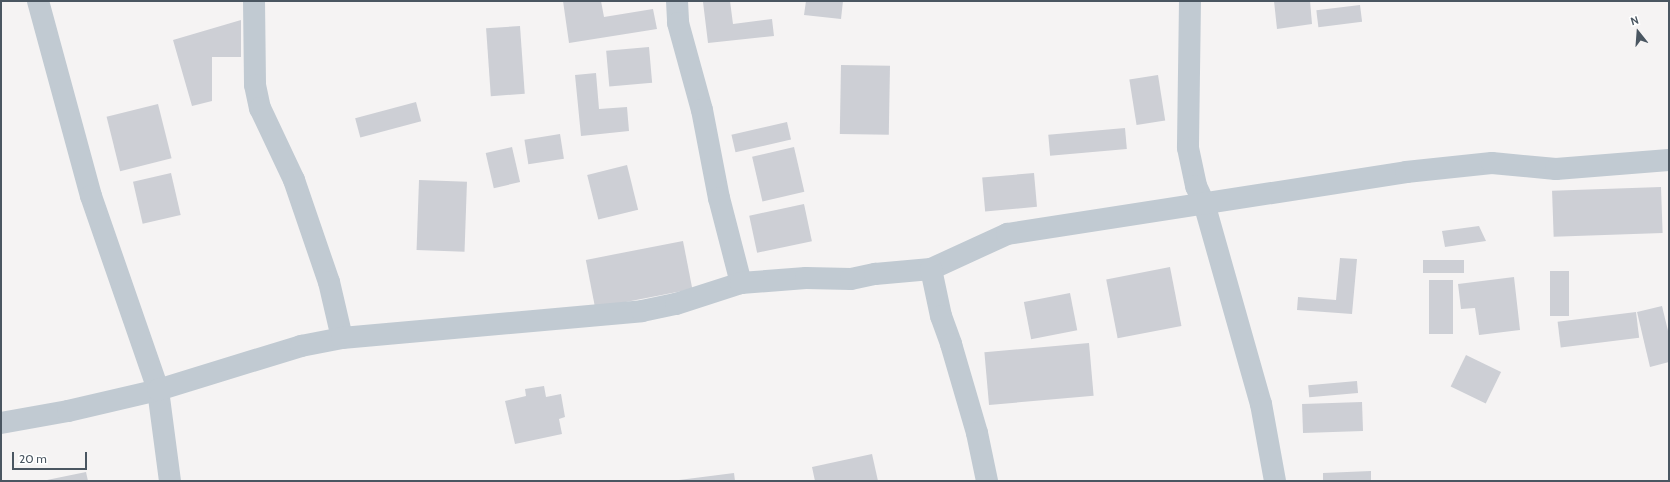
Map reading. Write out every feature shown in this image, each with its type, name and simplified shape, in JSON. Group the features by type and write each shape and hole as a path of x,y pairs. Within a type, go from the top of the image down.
{"street":[{"path":"38,1 91,196 158,390 170,481"},
{"path":"254,1 255,85 260,108 294,180 329,282 342,338"},
{"path":"676,1 678,23 702,110 719,198 741,283"},
{"path":"1190,1 1188,148 1196,186 1204,203 1261,404 1275,481"},
{"path":"1,423 68,411 158,390 300,346 342,338 642,311 676,304 741,283 806,278 851,279 875,274 931,269 1007,234 1406,172 1492,163 1556,169 1669,160"},
{"path":"931,269 940,316 951,344 977,433 987,481"}],"building":[{"path":"563,1 601,1 604,17 653,9 657,29 569,43"},
{"path":"730,1 733,24 772,19 774,36 708,43 703,2"},
{"path":"806,1 843,1 841,19 804,15"},
{"path":"1274,1 1310,1 1312,24 1277,29"},
{"path":"1360,5 1362,22 1318,27 1316,10"},
{"path":"241,20 241,57 212,57 212,101 192,106 173,40"},
{"path":"520,26 525,94 491,96 486,28"},
{"path":"649,47 652,83 609,87 606,51"},
{"path":"841,65 890,66 889,135 840,134"},
{"path":"596,73 599,109 627,107 629,131 581,136 575,75"},
{"path":"1158,75 1165,120 1137,125 1129,80"},
{"path":"416,102 421,121 360,138 355,118"},
{"path":"158,104 172,158 120,171 107,117"},
{"path":"787,122 791,140 736,152 731,135"},
{"path":"1125,128 1127,149 1050,156 1048,135"},
{"path":"560,134 564,159 528,164 524,140"},
{"path":"512,147 520,182 494,188 486,153"},
{"path":"794,147 804,192 762,201 752,157"},
{"path":"627,165 638,210 598,220 587,175"},
{"path":"171,173 181,215 143,224 133,182"},
{"path":"1034,173 1037,207 985,211 982,178"},
{"path":"419,180 467,182 465,252 417,250"},
{"path":"1661,187 1663,233 1554,237 1552,191"},
{"path":"804,204 812,241 757,253 749,216"},
{"path":"1479,226 1486,241 1445,247 1442,231"},
{"path":"683,241 692,289 595,308 586,260"},
{"path":"1340,258 1357,259 1352,314 1297,310 1298,297 1336,300"},
{"path":"1423,260 1464,260 1464,273 1423,273"},
{"path":"1170,267 1181,326 1118,338 1106,279"},
{"path":"1550,271 1569,271 1569,316 1550,316"},
{"path":"1514,277 1520,330 1479,335 1475,308 1461,309 1458,284"},
{"path":"1429,280 1453,280 1453,334 1429,334"},
{"path":"1070,293 1077,330 1031,339 1024,302"},
{"path":"1662,306 1669,335 1669,362 1650,367 1637,312"},
{"path":"1636,312 1639,338 1561,347 1558,322"},
{"path":"1089,343 1094,396 989,405 984,352"},
{"path":"1466,355 1501,372 1486,404 1451,386"},
{"path":"1357,381 1358,393 1309,397 1308,385"},
{"path":"544,386 546,397 561,394 565,417 559,419 562,434 515,444 505,401 526,396 525,389"},
{"path":"1362,402 1363,431 1303,433 1302,404"},
{"path":"872,454 878,481 815,481 812,467"},
{"path":"1371,471 1371,481 1323,481 1323,473"},
{"path":"86,472 88,481 47,480"},
{"path":"734,473 735,481 679,481 679,480"}]}
